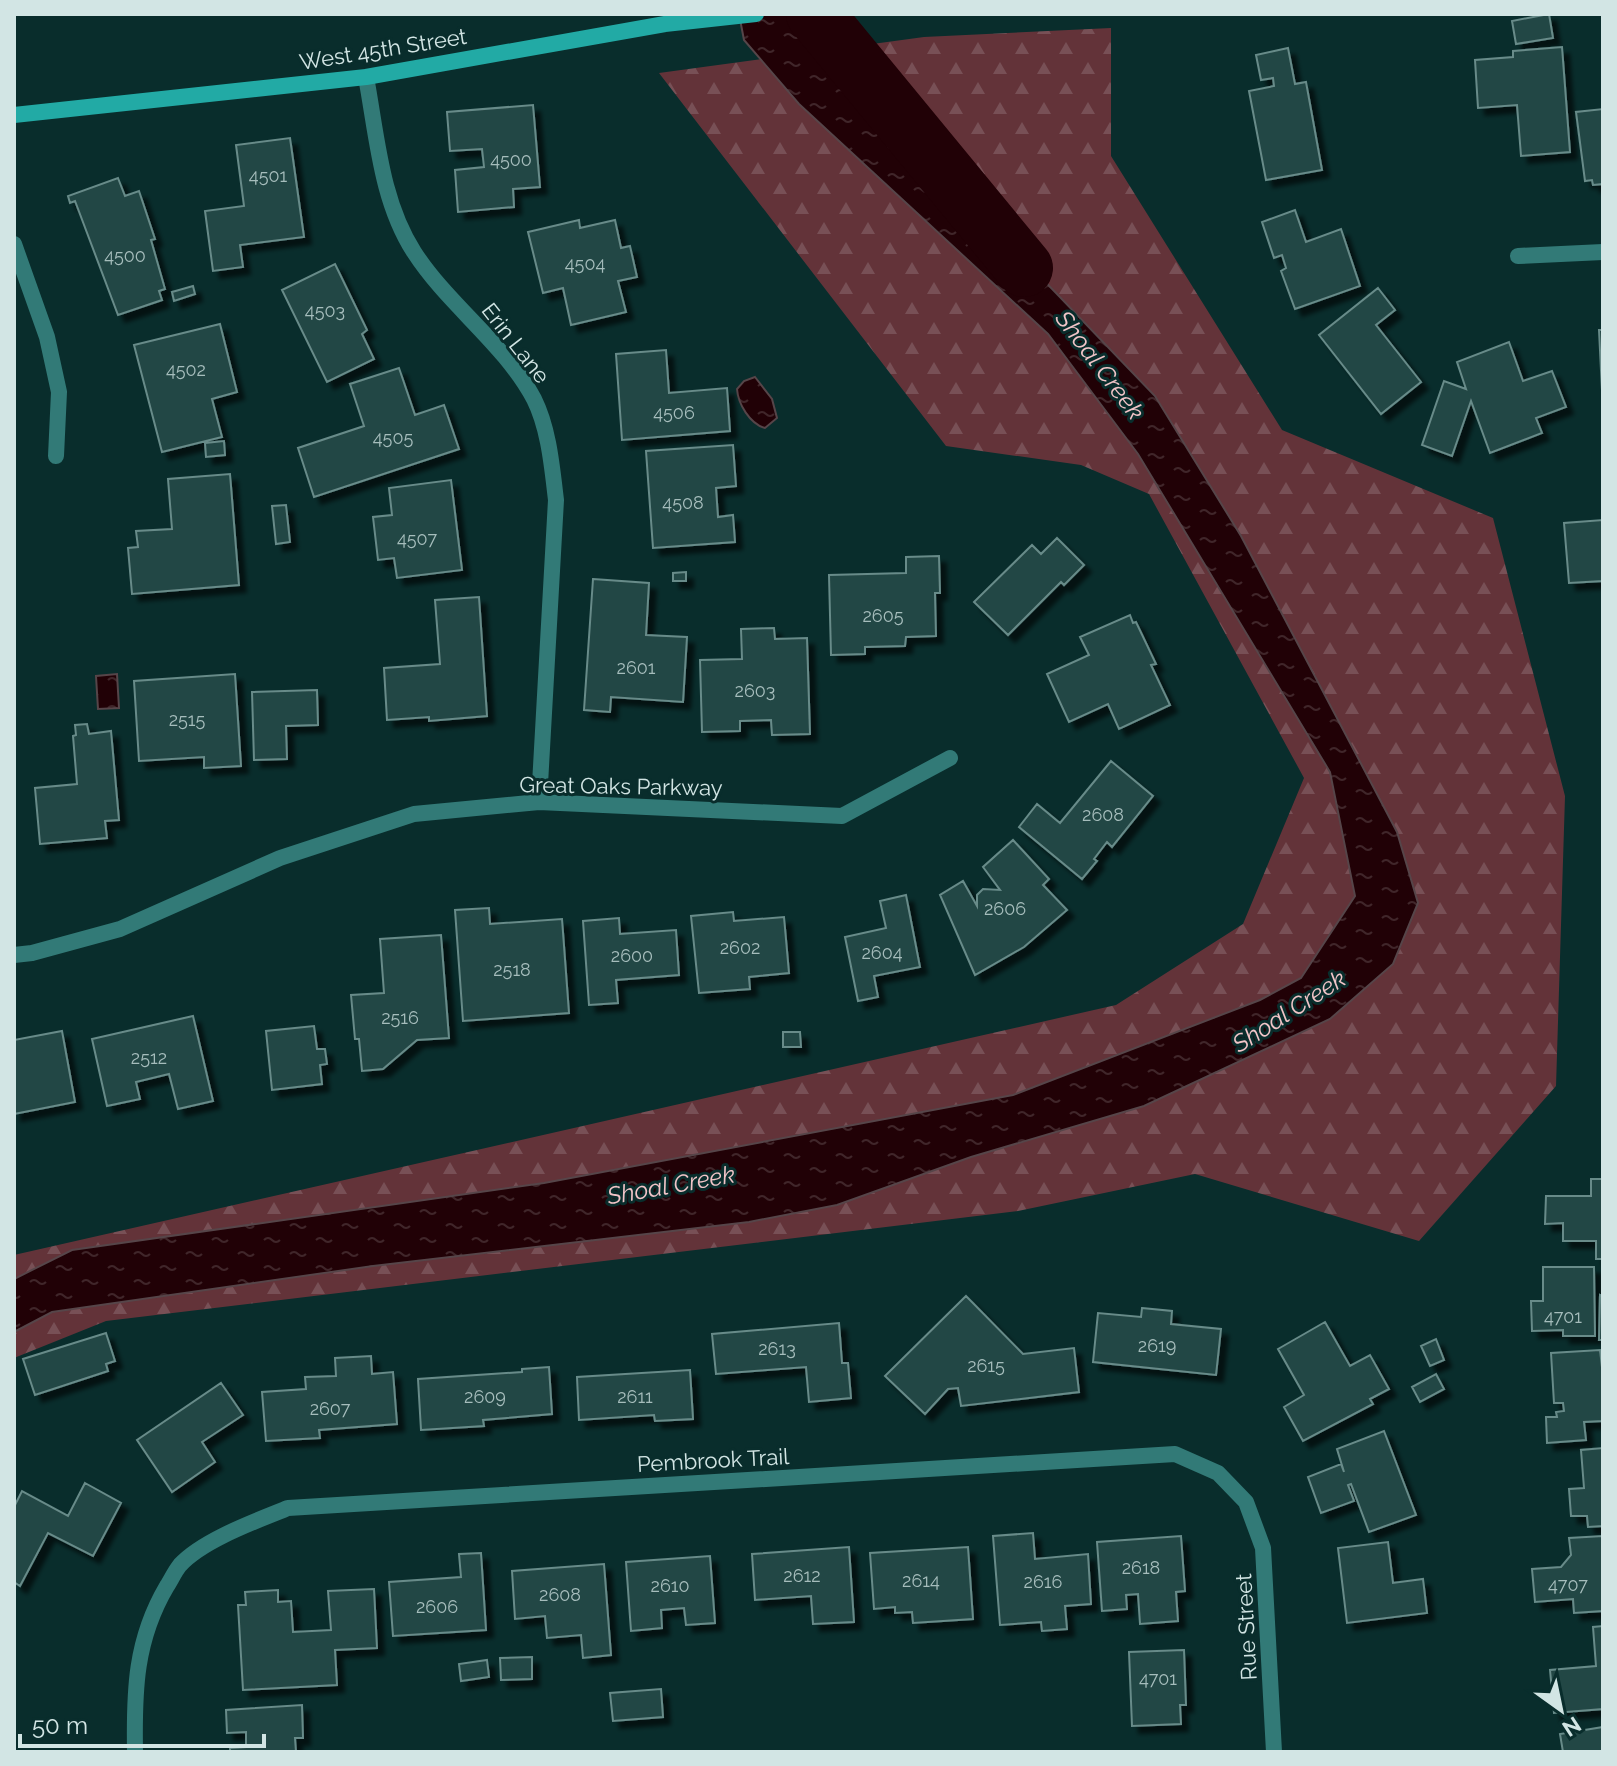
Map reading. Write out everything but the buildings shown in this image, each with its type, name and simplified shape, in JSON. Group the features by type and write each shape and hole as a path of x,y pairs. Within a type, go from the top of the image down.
{"main road":[{"name":"West 45th Street","path":"14,115 366,77 665,24 756,14"}],"street":[{"name":"Erin Lane","path":"366,77 390,202 414,252 489,337 534,400 550,450 556,500 539,802"},
{"path":"14,244 47,337 59,392 56,456"},
{"path":"1518,256 1603,252"},
{"name":"Great Oaks Parkway","path":"14,955 120,929 280,858 414,814 539,802 842,816 950,758"},
{"name":"Pembrook Trail","path":"135,1752 140,1648 157,1603 180,1565 224,1535 288,1508 1175,1454 1218,1473 1246,1502"},
{"name":"Rue Street","path":"1246,1502 1263,1548 1274,1752"}],"green space":[{"path":"1111,28 1111,156 1282,430 1493,518 1565,796 1556,1086 1419,1241 1195,1174 1018,1211 106,1321 14,1358 14,1255 1116,1005 1243,924 1304,778 1149,494 1081,465 946,446 659,73 924,37"}],"water":[{"path":"739,14 803,14 834,62 1155,396 1241,536 1397,832 1418,903 1393,964 1330,1019 1144,1106 971,1157 837,1205 749,1222 373,1266 52,1312 14,1332 14,1279 72,1250 544,1183 1013,1095 1260,1000 1301,978 1355,896 1330,772 1138,454 1048,334 799,104 744,40"},
{"path":"755,377 772,399 777,418 765,428 750,418 738,395 737,389 744,381"},
{"path":"117,674 119,708 98,709 96,676"}],"waterway":[{"name":"Shoal Creek","path":"815,14 1024,268"}]}
